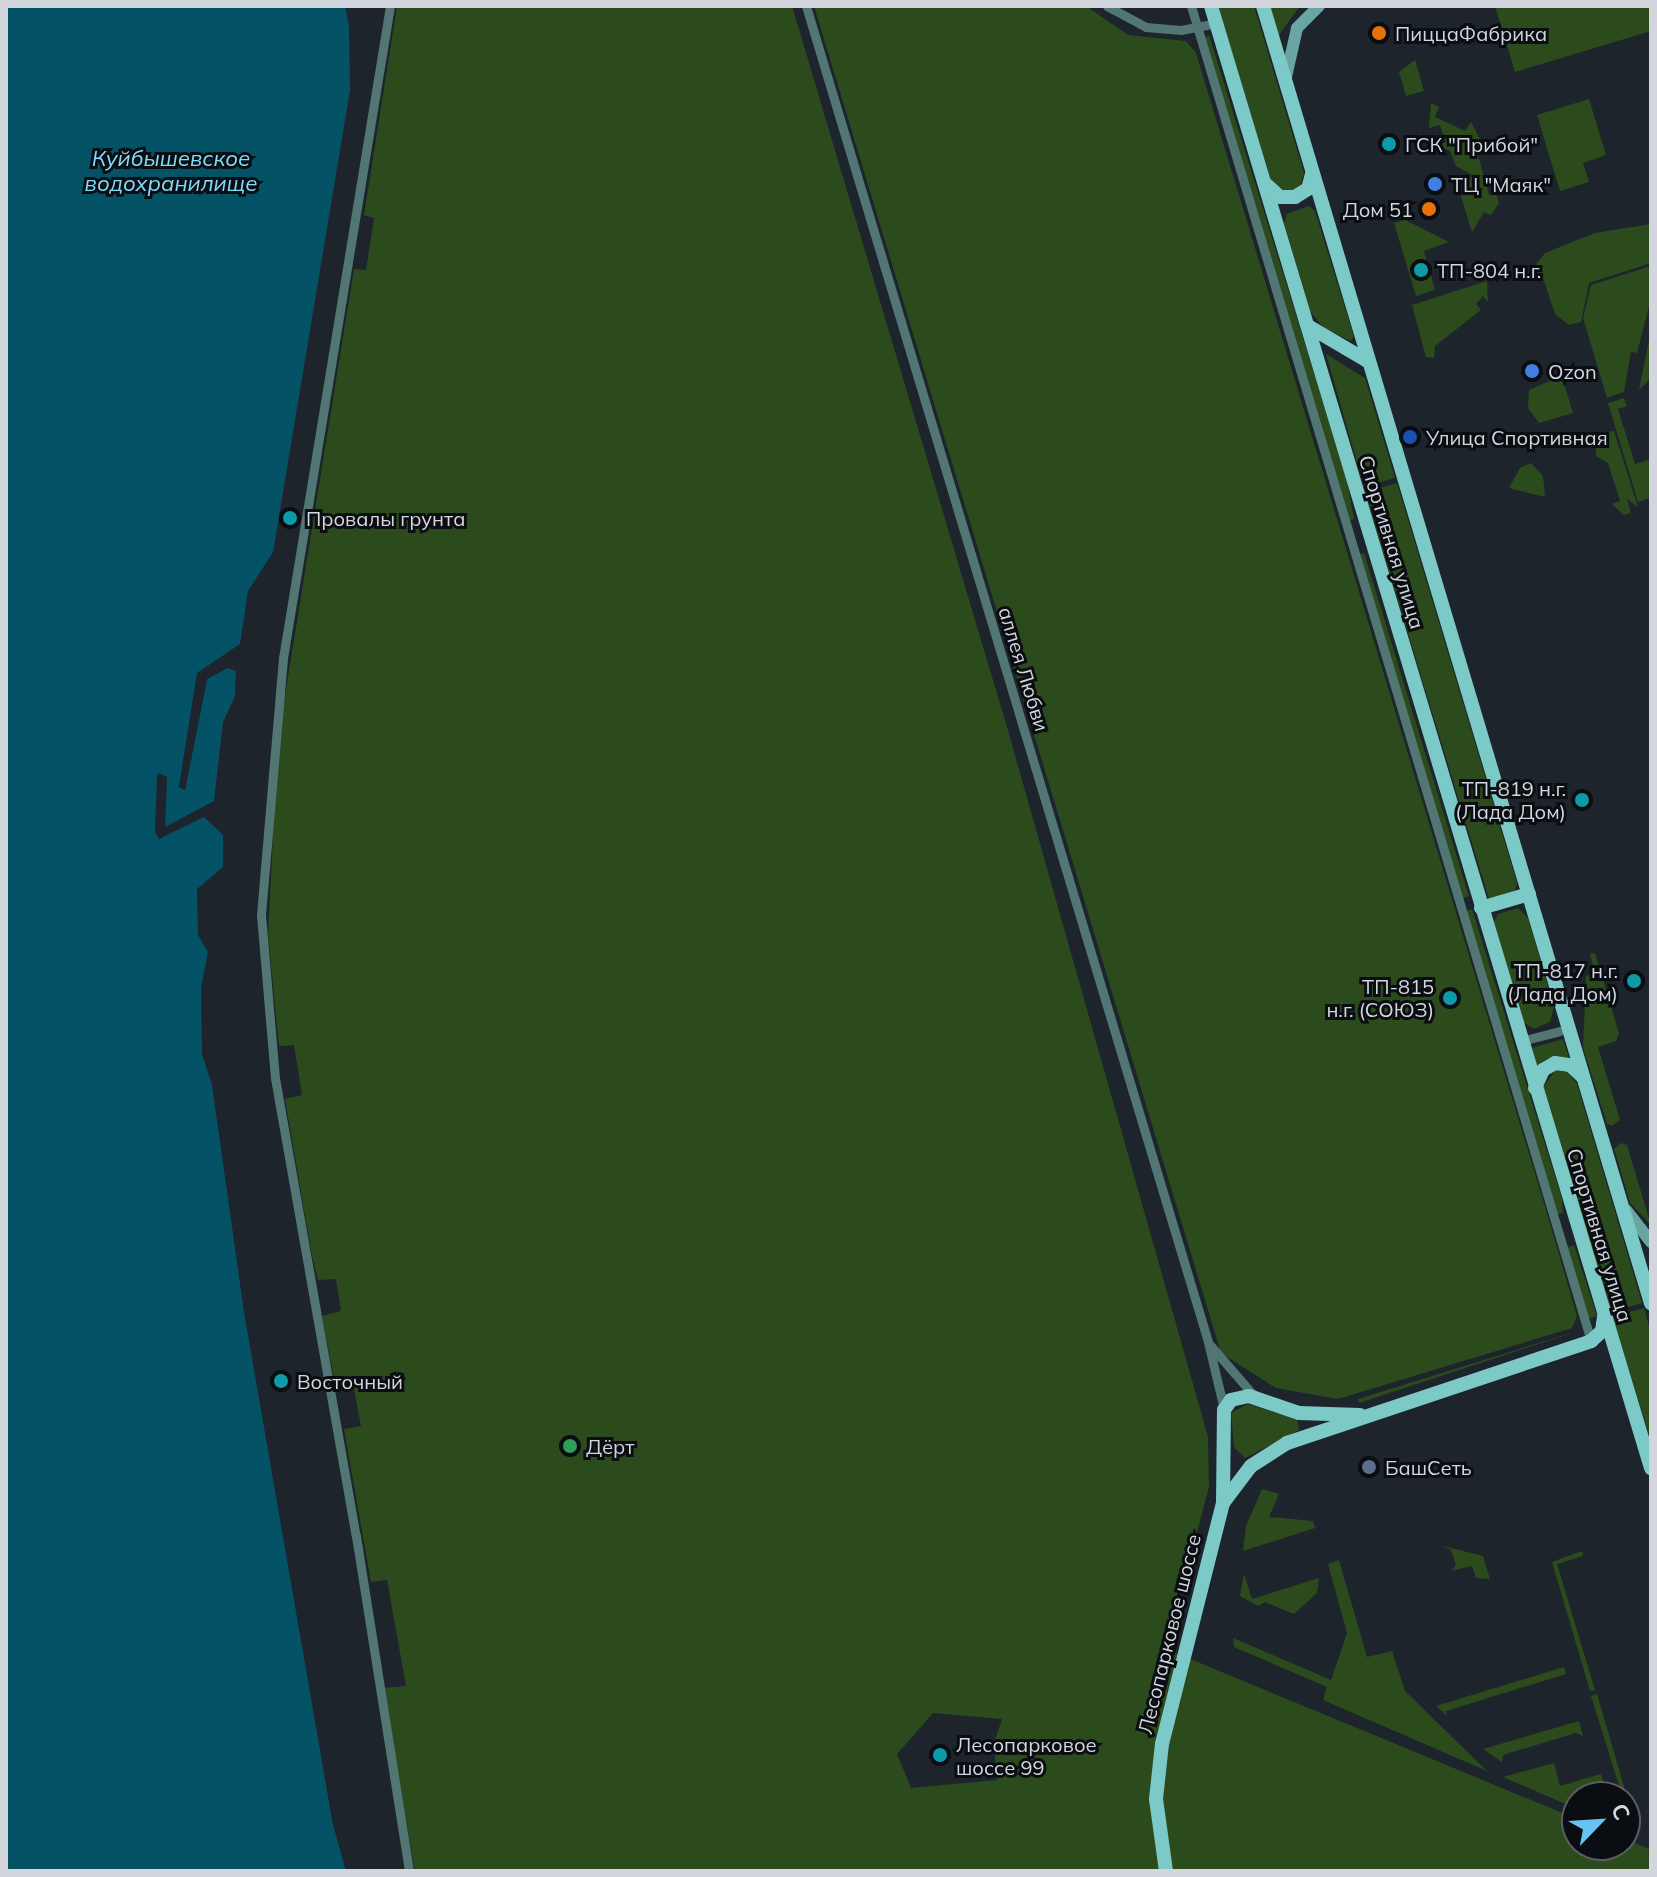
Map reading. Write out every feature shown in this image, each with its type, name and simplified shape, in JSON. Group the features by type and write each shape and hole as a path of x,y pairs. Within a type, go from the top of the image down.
{"main road":[{"name":"Спортивная улица","path":"1211,6 1604,1317 1646,1441 1651,1468"},
{"name":"Спортивная улица","path":"1263,6 1651,1303"},
{"path":"1286,85 1291,42 1304,19 1319,6"},
{"path":"1265,183 1280,197 1295,197 1308,189 1312,171"},
{"path":"1308,326 1369,362"},
{"path":"1481,908 1529,894"},
{"path":"1535,1089 1543,1070 1562,1062 1575,1068 1586,1084"},
{"path":"1618,1193 1651,1242"},
{"path":"1591,1341 1602,1331 1604,1317"},
{"path":"1591,1341 1606,1345 1616,1356"},
{"name":"Лесопарковое шоссе","path":"1223,1503 1251,1466 1301,1438 1360,1415 1591,1341"},
{"path":"1224,1410 1237,1397 1256,1398 1299,1413 1360,1415"},
{"name":"Лесопарковое шоссе","path":"1166,1871 1156,1799 1162,1744 1223,1503 1227,1453 1224,1410"},
{"path":"1299,1413 1307,1429 1301,1438"},
{"path":"1227,1453 1235,1465 1251,1466"}],"street":[{"path":"390,6 283,658 261,915 275,1078 356,1536 409,1871"},
{"name":"аллея Любви","path":"806,6 1208,1342 1224,1410"},
{"path":"1107,6 1146,27 1197,29 1217,23"},
{"path":"1191,6 1591,1341"},
{"path":"1521,1041 1560,1031"},
{"name":"аллея Любви","path":"1208,1342 1256,1398"}],"green space":[{"path":"397,6 792,6 1007,727 1208,1437 1209,1487 1166,1649 1561,1812 1561,1861 1641,1861 1641,1846 1651,1850 1651,1871 415,1871 383,1688 406,1686 387,1580 371,1582 344,1429 361,1426 352,1378 334,1379 322,1316 341,1311 336,1279 318,1280 312,1256 285,1099 302,1095 294,1045 279,1046 268,934 278,739 354,269 366,270 374,218 364,215","holes":["933,1713 1002,1719 994,1743 997,1780 911,1788 897,1754"]},
{"path":"814,6 1086,6 1128,35 1186,41 1196,53 1549,1220 1577,1316 1572,1328 1338,1399 1276,1388 1221,1353"},
{"path":"1218,6 1254,6 1304,173 1300,188 1285,193 1271,181"},
{"path":"1269,6 1300,6 1279,35"},
{"path":"1495,6 1651,6 1651,31 1515,72"},
{"path":"1209,35 1346,476 1354,519 1346,522 1204,38"},
{"path":"1415,60 1424,91 1406,96 1399,72"},
{"path":"1589,99 1606,155 1583,163 1589,182 1560,191 1537,115"},
{"path":"1431,103 1439,107 1435,117 1465,131 1471,122 1480,139 1474,141 1489,195 1496,193 1499,203 1491,215 1484,212 1472,232 1461,197 1472,175 1456,166 1450,151 1435,144 1445,140 1440,125 1429,128"},
{"path":"1309,206 1315,211 1354,337 1350,341 1323,327 1310,311 1284,223 1287,214"},
{"path":"1405,220 1449,242 1424,251 1435,290 1416,296 1394,223"},
{"path":"1651,224 1651,263 1589,283 1581,322 1569,325 1555,314 1544,281 1530,272 1545,253 1595,233"},
{"path":"1651,266 1651,299 1637,353 1631,352 1624,392 1607,398 1583,318 1591,285"},
{"path":"1487,281 1488,302 1483,296 1476,304 1481,310 1435,346 1434,358 1426,357 1412,305"},
{"path":"1651,330 1651,378 1639,390"},
{"path":"1326,354 1365,378 1395,478 1364,487"},
{"path":"1554,379 1563,380 1573,413 1539,423 1528,408 1529,390"},
{"path":"1624,398 1627,406 1618,409 1635,464 1651,459 1651,498 1638,502 1608,403"},
{"path":"1614,431 1638,507 1627,499 1631,513 1624,515 1612,504 1620,501 1608,463 1596,456 1595,434"},
{"path":"1531,463 1543,476 1545,497 1509,488 1520,468"},
{"path":"1397,483 1517,883 1515,891 1489,899 1365,492"},
{"path":"1364,553 1469,896 1462,898 1357,555"},
{"path":"1518,908 1528,918 1554,1007 1550,1022 1534,1029 1524,1023 1494,922 1498,914"},
{"path":"1472,909 1562,1199 1563,1213 1556,1215 1464,912"},
{"path":"1595,953 1619,1033 1616,1041 1598,1047 1620,1120 1612,1126 1607,1124 1583,1048 1586,976 1595,973 1590,954"},
{"path":"1563,1039 1569,1058 1553,1056 1537,1066 1532,1048"},
{"path":"1556,1070 1569,1073 1577,1084 1642,1303 1611,1312 1543,1087"},
{"path":"1621,1143 1627,1145 1651,1225 1630,1203 1614,1149"},
{"path":"1574,1245 1597,1316 1587,1319 1566,1248"},
{"path":"1644,1308 1651,1333 1651,1440 1612,1317"},
{"path":"1572,1333 1359,1403 1358,1399"},
{"path":"1247,1404 1297,1419 1299,1430 1245,1458 1234,1447 1231,1413"},
{"path":"1262,1489 1279,1494 1269,1517 1313,1521 1315,1528 1243,1551 1246,1526"},
{"path":"1443,1546 1483,1556 1490,1579 1476,1578 1472,1566 1451,1571 1456,1565 1451,1550"},
{"path":"1582,1551 1583,1556 1557,1564 1595,1690 1590,1691 1552,1562"},
{"path":"1339,1560 1367,1657 1392,1651 1405,1691 1487,1771 1323,1700 1327,1687 1234,1647 1233,1638 1331,1680 1347,1633 1328,1564"},
{"path":"1244,1574 1252,1599 1319,1578 1317,1593 1294,1614 1265,1602 1258,1606 1240,1596"},
{"path":"1564,1667 1566,1674 1446,1711 1447,1716 1436,1706"},
{"path":"1597,1694 1622,1781 1618,1781 1591,1696"},
{"path":"1579,1721 1583,1736 1576,1733 1503,1755 1502,1762 1483,1749"},
{"path":"1554,1763 1561,1786 1561,1802 1503,1777"},
{"path":"1601,1774 1603,1781 1577,1781"}],"water":[{"name":"Куйбышевское водохранилище","path":"6,6 345,6 349,26 350,90 273,552 248,591 240,644 197,673 179,787 185,790 207,679 228,668 236,671 235,696 223,722 214,801 165,827 167,777 157,774 155,832 159,839 204,817 223,835 223,867 197,889 198,935 208,952 201,988 202,1054 212,1085 244,1312 333,1825 346,1871 6,1871"}],"pier":[{"path":"198,669 183,786 201,683 207,679 185,790 179,787"},
{"path":"159,773 167,777 164,831 160,826 161,777 159,834"}],"place":[{"name":"ПиццаФабрика","path":"1379,33"},
{"name":"ГСК \"Прибой\"","path":"1389,144"},
{"name":"ТЦ \"Маяк\"","path":"1435,184"},
{"name":"Дом 51","path":"1429,209"},
{"name":"ТП-804 н.г.","path":"1421,270"},
{"name":"Ozon","path":"1532,371"},
{"name":"Улица Спортивная","path":"1410,437"},
{"name":"Провалы грунта","path":"290,518"},
{"name":"ТП-819 н.г. (Лада Дом)","path":"1582,800"},
{"name":"ТП-817 н.г. (Лада Дом)","path":"1634,981"},
{"name":"ТП-815 н.г. (СОЮЗ)","path":"1450,998"},
{"name":"Восточный","path":"281,1381"},
{"name":"Дёрт","path":"570,1446"},
{"name":"БашСеть","path":"1369,1467"},
{"name":"Лесопарковое шоссе 99","path":"940,1755"}]}
